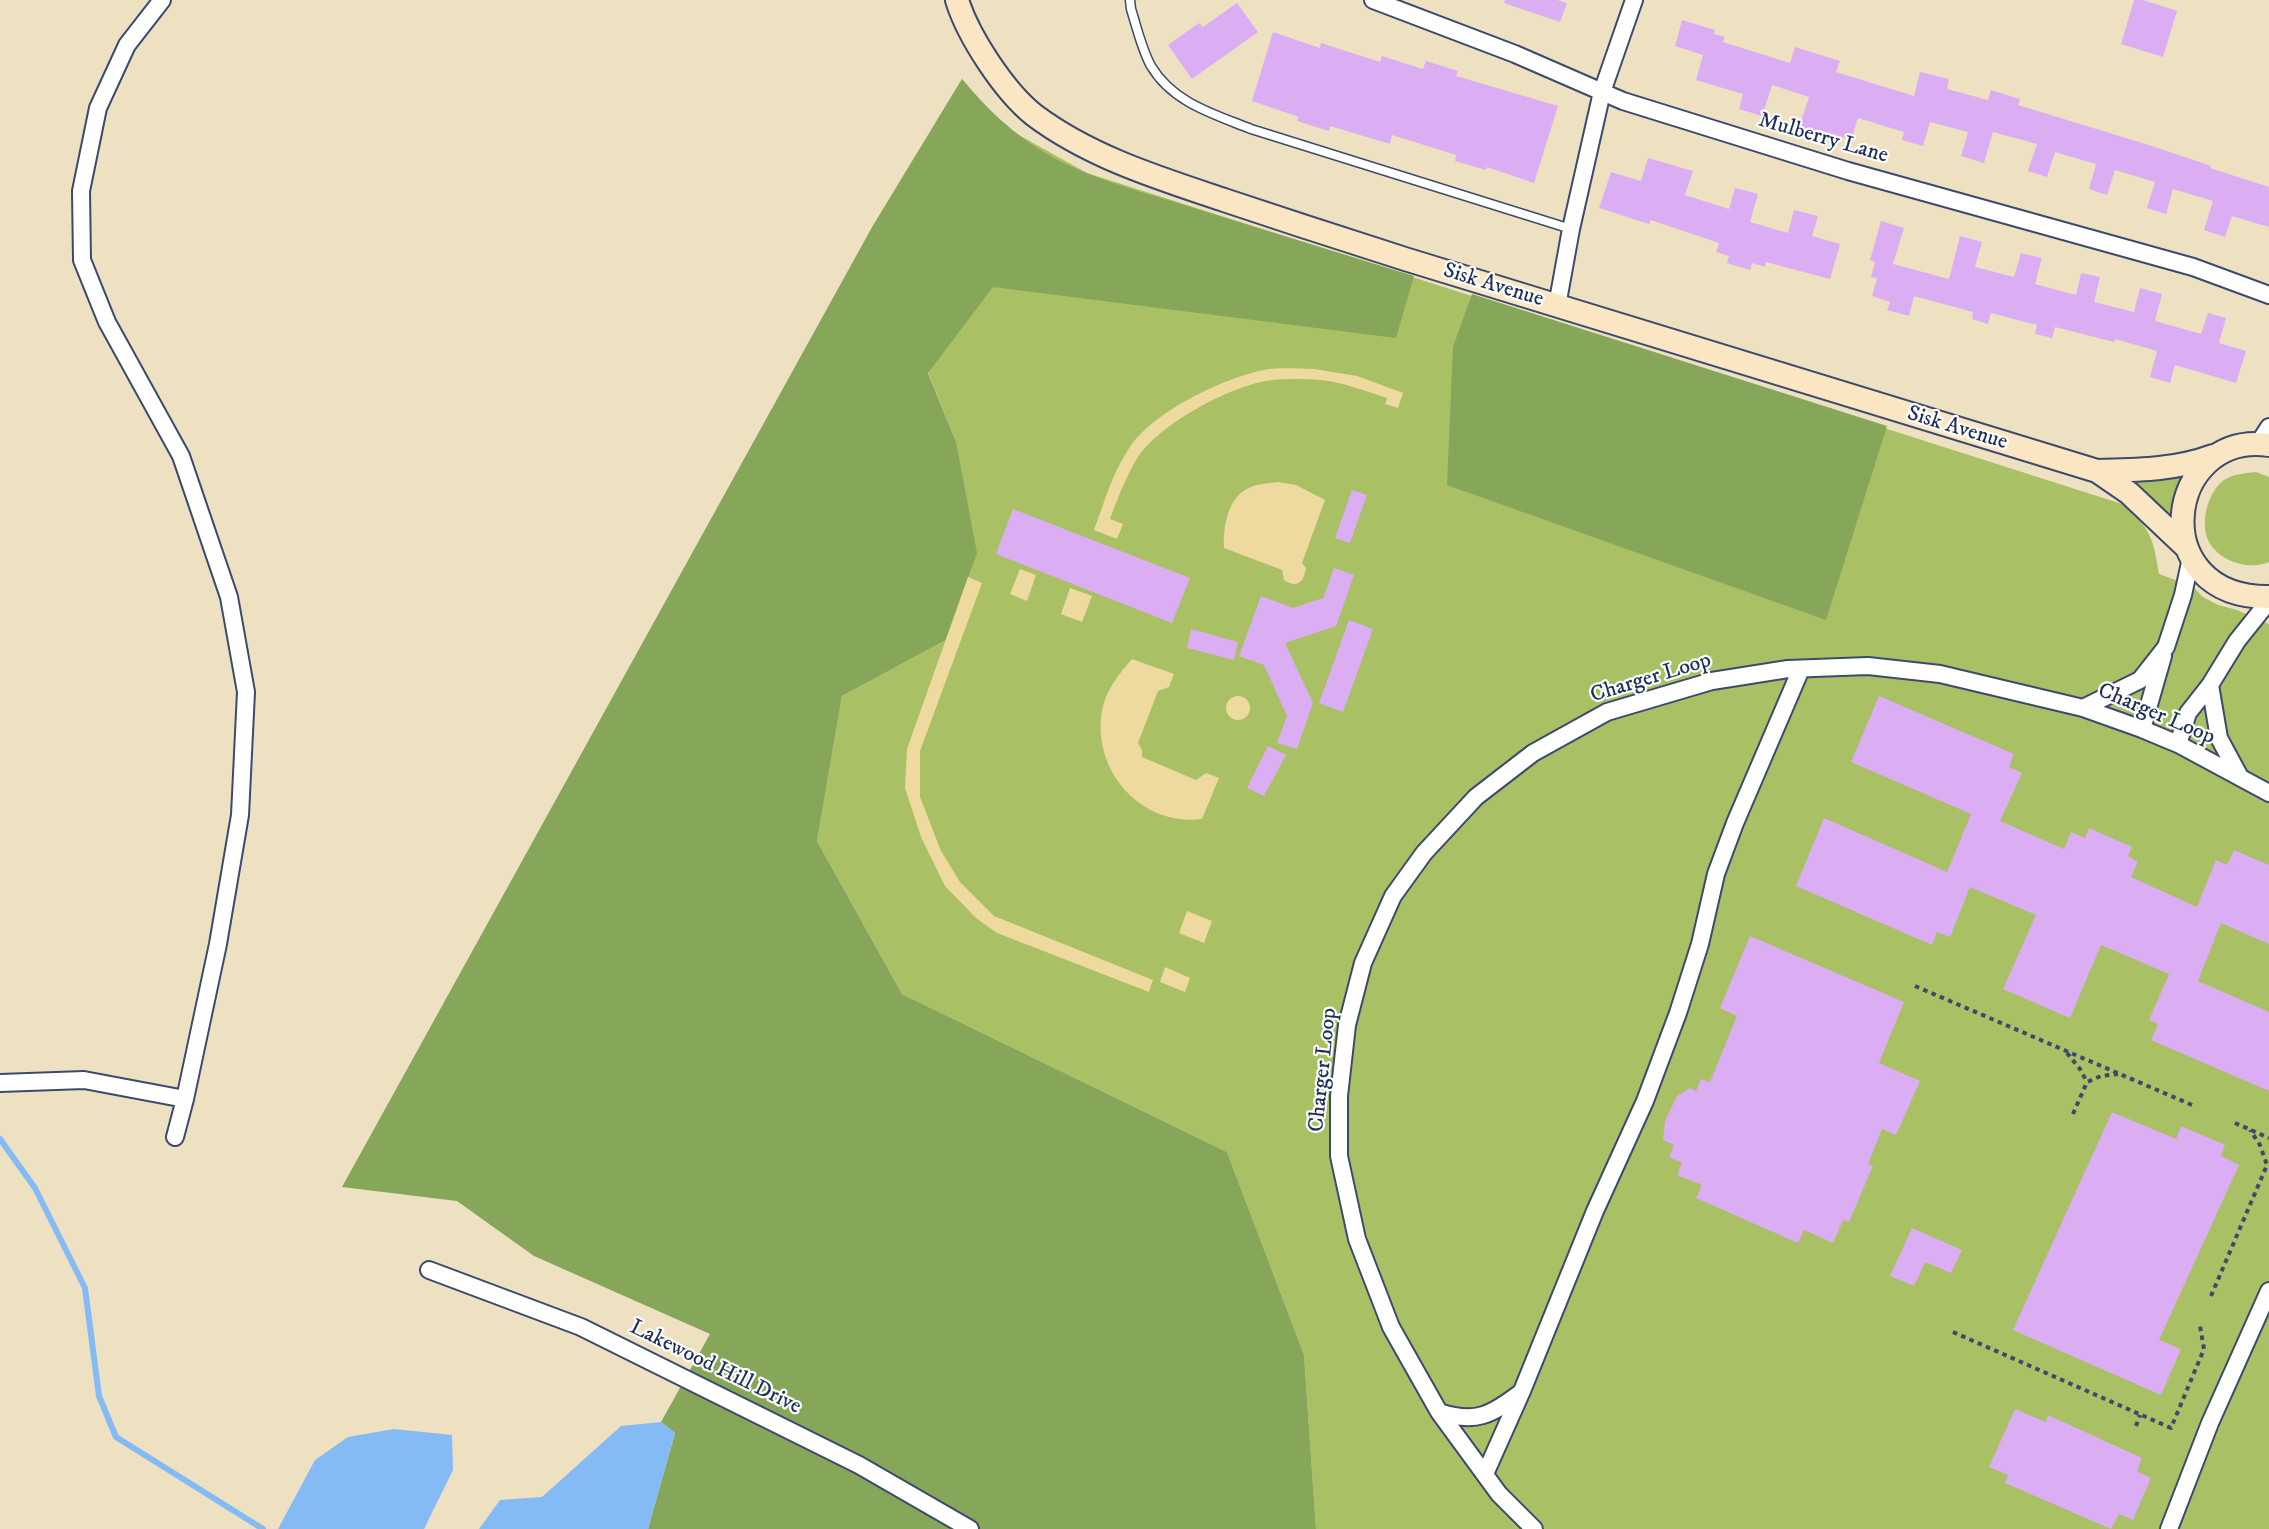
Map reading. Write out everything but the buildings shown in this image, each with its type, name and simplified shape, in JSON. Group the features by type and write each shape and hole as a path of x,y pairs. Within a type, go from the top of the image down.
{"street":[{"path":"162,0 127,45 98,108 81,191 82,260 107,321 182,456 229,597 246,692 240,814 218,944 175,1137"},
{"name":"Sisk Avenue","path":"957,0 991,67 1032,113 1086,147 1157,177 1355,243 2097,471 2129,493 2188,552 2206,577 2225,591 2269,599"},
{"name":"Mulberry Lane","path":"1373,0 1515,54 1623,101 1752,142 2193,267 2269,295"},
{"path":"1557,306 1571,229 1602,92 1635,0"},
{"name":"Sisk Avenue","path":"2097,471 2162,469 2188,465 2265,438"},
{"name":"Sisk Avenue","path":"2188,552 2181,520 2186,494 2199,472 2219,454"},
{"path":"2142,729 2183,595 2188,552"},
{"path":"2178,744 2187,713 2210,685 2237,641 2269,599"},
{"path":"2083,708 2140,680 2166,647"},
{"name":"Charger Loop","path":"1534,1529 1499,1494 1439,1412 1391,1327 1357,1239 1339,1156 1339,1095 1347,1025 1363,963 1393,896 1424,853 1476,797 1533,753 1606,712 1712,681 1801,669 1868,666 1940,674 2083,708 2178,744 2269,793"},
{"path":"1485,1474 1522,1392 1595,1211 1653,1080 1700,944 1716,874 1735,823 1801,669"},
{"path":"2210,685 2219,738 2240,777"},
{"path":"0,1083 84,1080 185,1099"},
{"name":"Lakewood Hill Drive","path":"429,1270 581,1327 859,1465 970,1529"},
{"path":"2169,1529 2210,1423 2269,1291"},
{"path":"1439,1412 1459,1418 1481,1416 1499,1408 1522,1392"}],"lane":[{"path":"1130,0 1151,66 1171,91 1201,110 1251,129 1571,229"}],"path":[{"path":"1915,986 2192,1105"},
{"path":"2065,1051 2080,1069 2087,1082"},
{"path":"2073,1114 2087,1082 2102,1076 2118,1074"},
{"path":"2235,1123 2269,1138"},
{"path":"2211,1296 2268,1164 2260,1145 2250,1130"},
{"path":"1953,1332 2171,1428 2204,1349 2200,1326"},
{"path":"2136,1426 2140,1415"}],"green space":[{"path":"962,79 987,109 1017,134 1087,173 2122,504 2139,520 2149,534 2159,574 2192,586 2203,597 2218,605 2237,610 2269,624 2269,1529 1316,1529 1304,1355 1227,1152 902,994 817,841 842,696 946,640 956,442 871,229"},
{"path":"962,79 991,111 1023,138 1047,154 1082,171 1101,179 1414,276 1396,338 993,287 928,373 956,442 977,553 946,640 842,696 817,841 902,994 1227,1152 1304,1355 1316,1529 648,1529 675,1433 661,1422 710,1334 534,1256 457,1201 342,1187 871,229"},
{"path":"1472,294 1887,426 1826,620 1447,485 1453,347"},
{"path":"2199,466 2178,521 2169,520 2151,498 2127,481"},
{"path":"2256,472 2269,477 2269,562 2243,565 2226,559 2213,547 2208,540 2205,516 2210,499 2218,485 2235,475"}],"sand":[{"path":"1276,369 1314,369 1357,376 1403,393 1398,408 1385,404 1387,398 1329,381 1290,379 1246,386 1194,410 1176,421 1148,445 1138,457 1126,479 1110,519 1123,524 1117,539 1094,530 1122,459 1138,436 1153,423 1189,399 1247,374"},
{"path":"1278,482 1296,485 1325,500 1302,563 1306,568 1305,573 1302,580 1296,584 1284,580 1282,570 1224,548 1227,516 1234,501 1245,490 1253,486"},
{"path":"1020,569 1036,575 1027,601 1010,594"},
{"path":"968,577 982,583 920,751 920,797 941,851 960,882 994,916 1153,980 1149,992 997,933 976,918 945,886 921,837 905,788 907,749"},
{"path":"1070,588 1092,596 1082,622 1061,614"},
{"path":"1132,659 1174,674 1169,687 1158,691 1138,743 1142,750 1142,757 1196,780 1206,773 1219,778 1202,819 1179,819 1158,813 1139,803 1112,771 1104,751 1101,729 1103,706 1111,686"},
{"path":"1238,696 1247,699 1250,708 1247,717 1238,720 1229,717 1226,708 1229,699"},
{"path":"1187,911 1212,921 1204,943 1179,933"},
{"path":"1165,967 1190,978 1185,992 1160,982"}],"water":[{"path":"661,1422 675,1433 648,1529 479,1529 500,1500 542,1497 621,1426"},
{"path":"394,1429 452,1435 453,1470 424,1529 278,1529 315,1460 348,1437"}],"waterway":[{"path":"0,1139 35,1188 85,1288 99,1396 116,1437 263,1529"}]}
